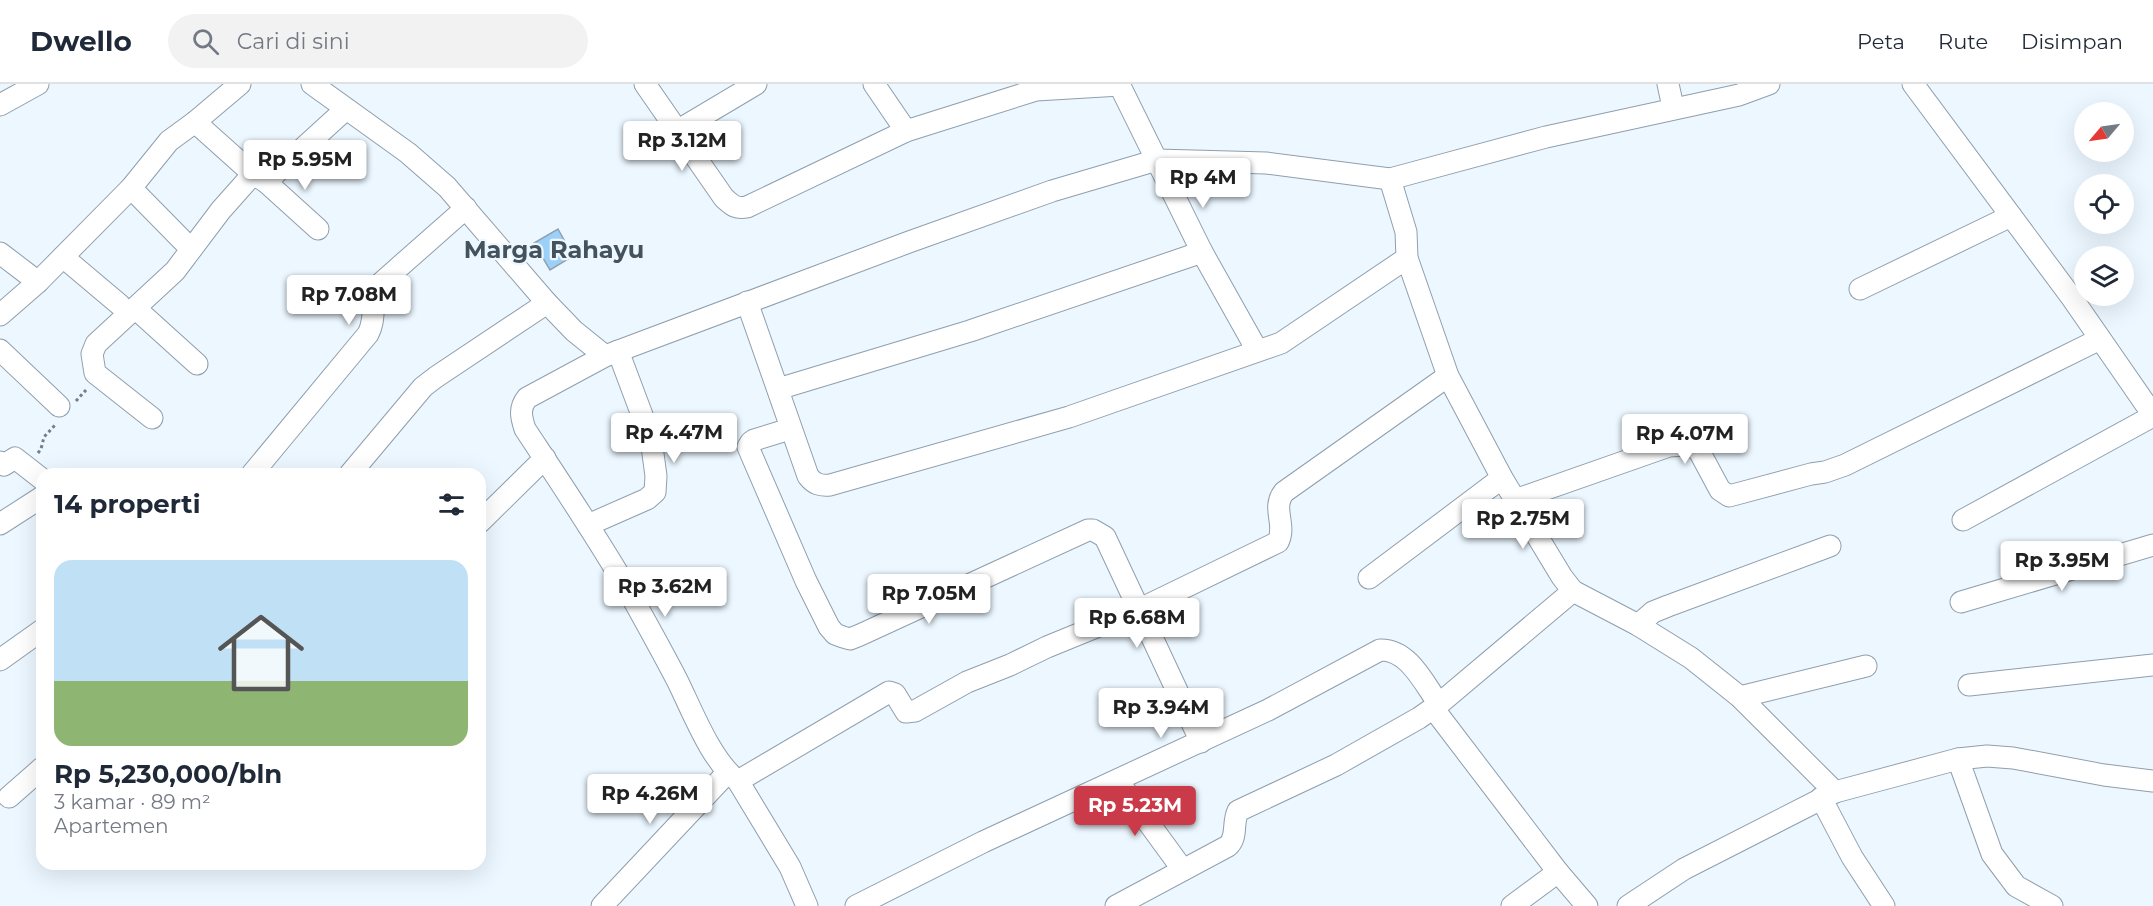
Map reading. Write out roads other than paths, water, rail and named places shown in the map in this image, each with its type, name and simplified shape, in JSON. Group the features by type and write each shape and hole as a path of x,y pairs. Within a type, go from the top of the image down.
{"street":[{"path":"5,96 38,84"},
{"path":"0,315 38,282 131,188 169,141 240,84"},
{"path":"645,84 724,198 739,208 747,207 906,131 1034,87 1119,84 1202,252 1257,350"},
{"path":"677,131 756,84"},
{"path":"874,84 906,131"},
{"path":"1668,84 1673,107"},
{"path":"807,906 790,867 732,777 714,754 632,598 588,525 525,429 522,420 523,403 527,398 611,354 747,302 1052,191 1157,160 1266,163 1390,179 1546,137 1673,107 1738,95 1769,84"},
{"path":"1913,84 2073,298 2153,415 1963,519"},
{"path":"325,88 346,109 408,153 447,187 574,331 611,354 651,440 656,476 655,492 647,499 588,525"},
{"path":"152,418 95,373 92,354 96,344 127,306 176,271 190,249 259,178 346,109"},
{"path":"195,122 318,229"},
{"path":"1390,179 1406,232 1407,258 1448,376 1502,478 1562,577 1573,591 1638,625 1691,658 1740,698 1828,795 1852,857 1884,906"},
{"path":"131,188 190,249"},
{"path":"257,468 368,334 373,299 381,283 466,208"},
{"path":"1860,289 2011,216"},
{"path":"778,389 970,331 1202,252"},
{"path":"0,253 38,282"},
{"path":"63,257 197,364"},
{"path":"747,302 790,429 812,481 819,485 830,485 1069,417 1281,343 1407,258"},
{"path":"355,468 423,387 547,303"},
{"path":"1515,500 1669,446 1685,445 1698,449 1720,490 1730,496 1825,472 1845,465 2100,339"},
{"path":"0,350 59,406"},
{"path":"602,906 732,777 889,692 898,697 906,712 912,712 978,678 1140,609 1278,542 1281,534 1278,503 1284,492 1448,376"},
{"path":"790,429 754,440 748,447 806,580 829,627 835,634 850,639 1088,531 1093,531 1105,537 1201,742"},
{"path":"0,462 4,465 15,458 36,474"},
{"path":"486,516 545,458"},
{"path":"1369,578 1502,478"},
{"path":"0,524 36,500"},
{"path":"1961,602 2153,545"},
{"path":"1638,625 1653,612 1830,546"},
{"path":"1116,906 1232,843 1235,817 1238,811 1336,765 1436,706 1573,591"},
{"path":"0,660 36,634"},
{"path":"856,906 983,842 1268,710 1380,650 1397,652 1406,659 1436,706 1558,872 1587,906"},
{"path":"1969,685 2153,665"},
{"path":"1740,698 1866,666"},
{"path":"1628,906 1684,869 1828,795 1958,759 1987,756 2013,758 2104,775 2153,781"},
{"path":"1958,759 1992,854 2016,885 2052,906"},
{"path":"9,797 36,773"},
{"path":"1118,781 1183,870"},
{"path":"1512,906 1558,872"}],"district":[{"name":"Marga Rahayu","path":"554,250"}]}
